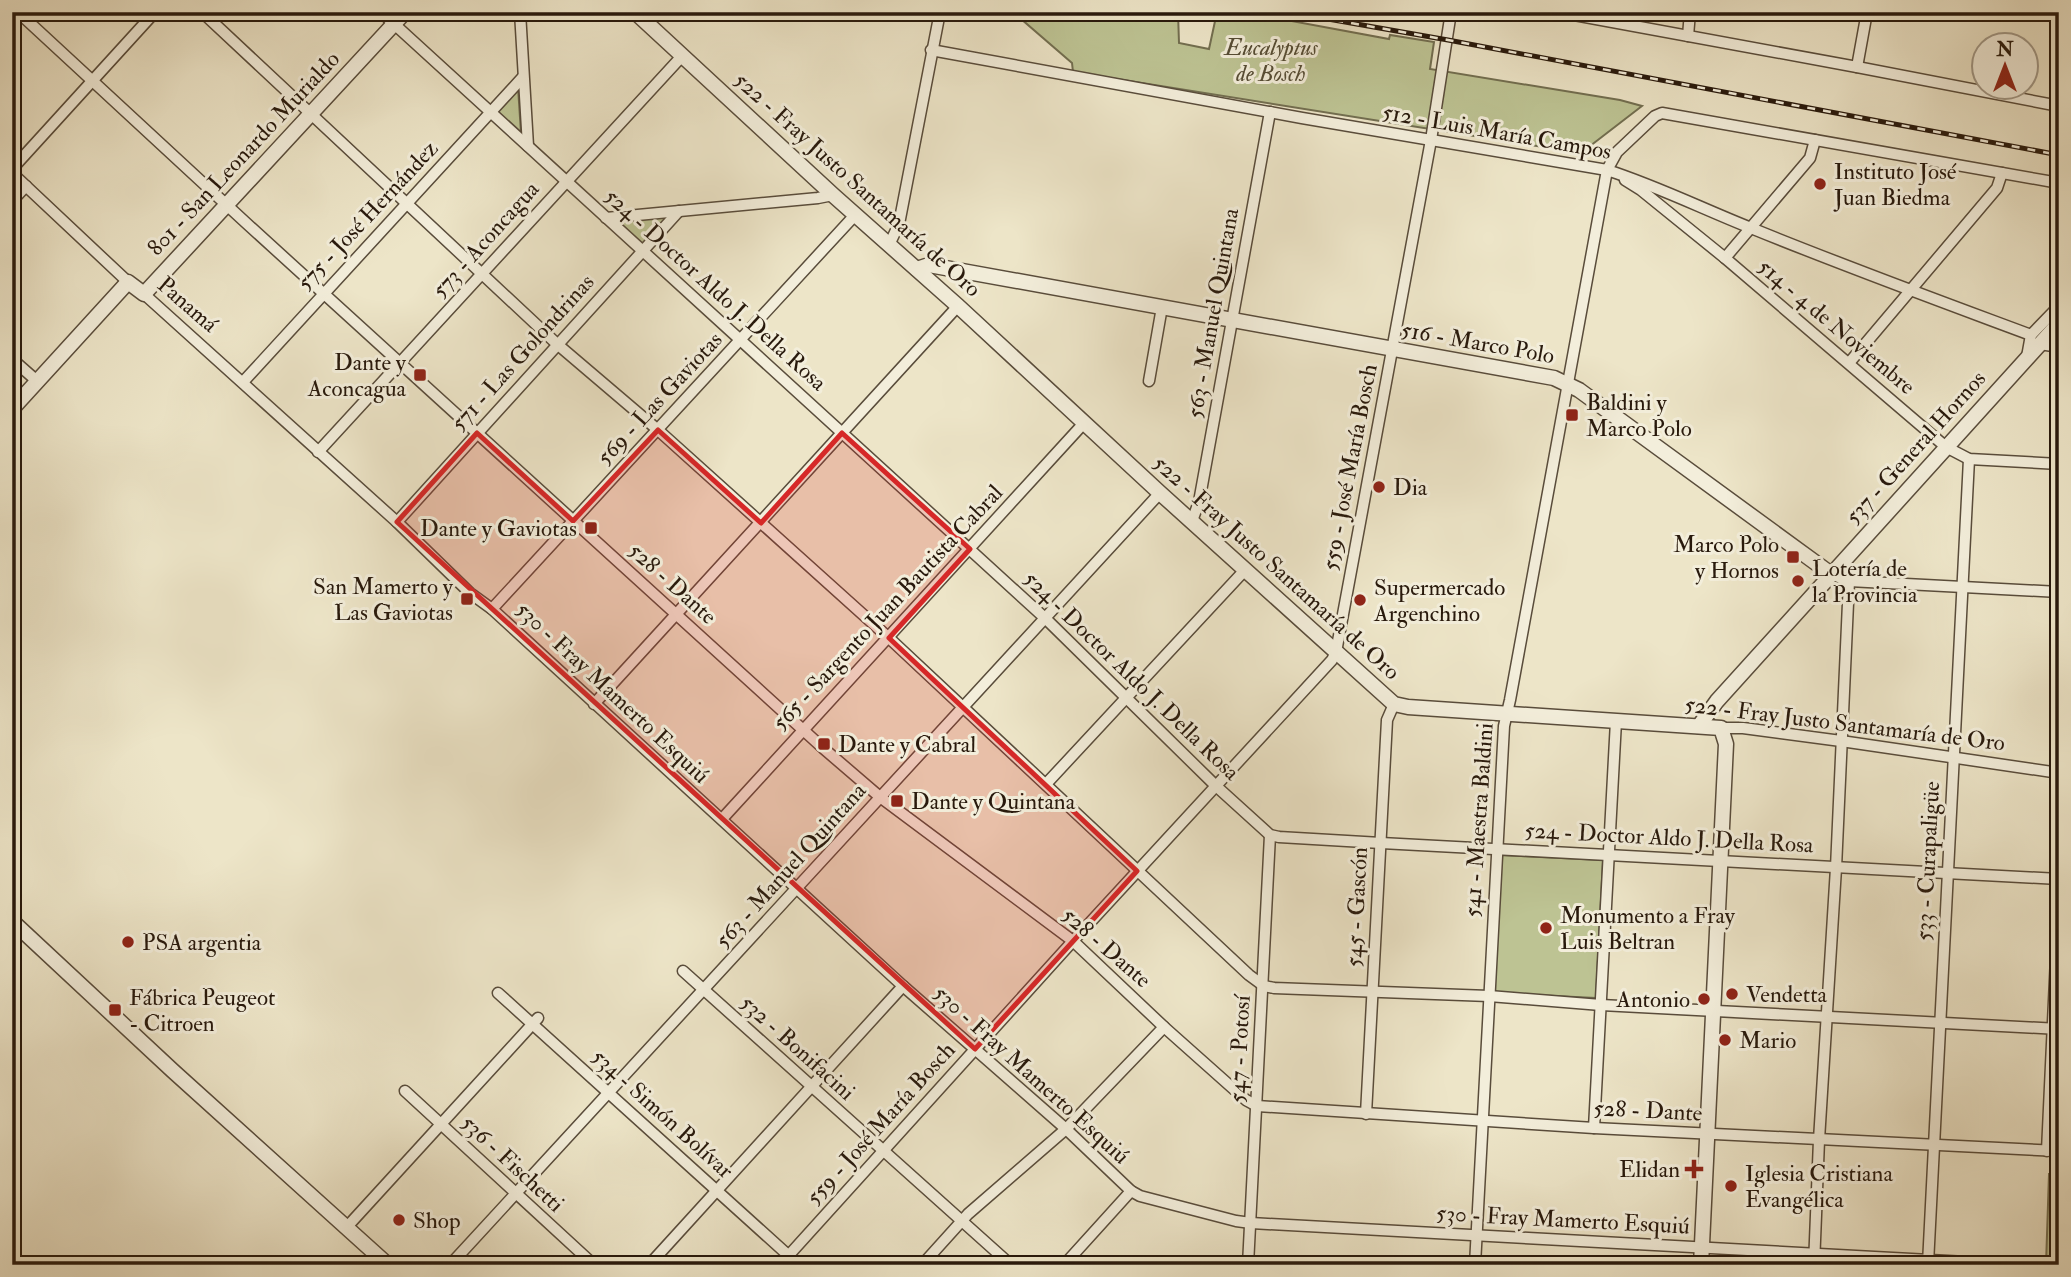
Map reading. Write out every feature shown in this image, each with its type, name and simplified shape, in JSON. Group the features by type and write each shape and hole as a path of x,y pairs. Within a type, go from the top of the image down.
{"street":[{"name":"528 - Dante","path":"18,12 802,730 880,797 1073,941 1164,1027 1257,1106 1482,1122 2053,1151"},
{"path":"12,171 155,12"},
{"path":"202,12 557,344 658,430 888,638 1264,986 1489,996 1601,1005 2056,1029"},
{"name":"524 - Doctor Aldo J. Della Rosa","path":"381,12 970,548 1270,835 2059,879"},
{"name":"801 - San Leonardo Murialdo","path":"144,294 405,12"},
{"path":"520,12 528,146"},
{"name":"522 - Fray Justo Santamaría de Oro","path":"635,12 1394,704 1408,708 1506,715 1743,728 2059,773"},
{"path":"889,245 899,224 940,12"},
{"name":"559 - José María Bosch","path":"780,1265 1332,660 1336,652 1393,350 1451,12"},
{"path":"1558,12 2059,106"},
{"path":"1688,36 1690,12"},
{"path":"1857,67 1867,12"},
{"name":"512 - Luis María Campos","path":"931,51 1607,170 1645,183 1749,228 2059,347"},
{"name":"573 - Aconcagua","path":"318,452 683,55"},
{"name":"575 - José Hernández","path":"243,382 523,77"},
{"name":"563 - Manuel Quintana","path":"1192,521 1199,502 1270,112"},
{"name":"541 - Maestra Baldini","path":"1475,1265 1496,849 1506,715 1607,170 1618,152 1658,113 1815,140"},
{"path":"1725,258 1810,158 1815,140 2059,183"},
{"name":"514 - 4 de Noviembre","path":"1607,170 1641,190 1725,258 1946,447 1969,459 2059,464"},
{"name":"Panamá","path":"12,171 128,282 243,382"},
{"path":"1849,363 1997,188 2002,173"},
{"path":"12,201 26,186"},
{"path":"606,218 833,195"},
{"name":"571 - Las Golondrinas","path":"397,522 679,211"},
{"name":"569 - Las Gaviotas","path":"492,609 856,214"},
{"name":"516 - Marco Polo","path":"917,269 929,265 1554,379 1567,383 1832,574 1849,581 2059,592"},
{"path":"12,409 128,282"},
{"path":"594,704 958,306"},
{"name":"537 - General Hornos","path":"1699,726 1717,701 2027,358 2036,339 2059,306"},
{"path":"1149,381 1162,307"},
{"name":"537 - General Hornos","path":"2036,339 2059,323"},
{"path":"12,359 37,381"},
{"name":"530 - Fray Mamerto Esquiú","path":"243,382 397,522 470,593 492,609 903,986 1066,1129 1131,1191 1147,1199 1251,1223 1702,1248 1814,1260 2022,1265"},
{"name":"565 - Sargento Juan Bautista Cabral","path":"722,819 1084,423"},
{"name":"533 - Curapaligüe","path":"1928,1262 1969,459"},
{"name":"563 - Manuel Quintana","path":"450,1265 1160,493"},
{"path":"1046,784 1245,570"},
{"path":"1814,1260 1849,581"},
{"name":"545 - Gascón","path":"1366,1114 1387,720 1394,704"},
{"path":"1594,1128 1616,722"},
{"path":"1702,1265 1726,744 1721,728"},
{"name":"547 - Potosí","path":"1248,1265 1270,835"},
{"path":"2053,1151 2059,893"},
{"path":"12,921 388,1265"},
{"name":"532 - Bonifacini","path":"683,971 1011,1265"},
{"path":"649,1265 903,986"},
{"name":"534 - Simón Bolívar","path":"498,993 535,1022 799,1265"},
{"path":"346,1227 535,1022"},
{"path":"922,1265 961,1222 1066,1129 1164,1027"},
{"name":"536 - Fischetti","path":"405,1091 594,1265"},
{"path":"1065,1265 1131,1191"}],"highlighted area":[{"path":"658,430 761,523 842,433 970,549 889,638 1137,871 975,1049 397,522 477,433 573,521"}],"green space":[{"name":"Eucalyptus de Bosch","path":"1013,12 1178,12 1179,43 1209,49 1217,12 1243,12 1389,39 1390,35 1434,42 1430,69 1620,100 1642,106 1581,153 1073,72 1072,63"},
{"path":"518,87 521,133 496,112"},
{"path":"669,217 641,246 612,222"},
{"path":"1499,855 1603,860 1596,998 1492,993"},
{"path":"2049,1174 2059,1175 2059,1265 2046,1265"}],"railway":[{"path":"1288,12 2059,155"}],"place":[{"name":"Instituto José Juan Biedma","path":"1820,184"},
{"name":"Dante y Aconcagua","path":"420,375"},
{"name":"Baldini y Marco Polo","path":"1572,415"},
{"name":"Dia","path":"1379,487"},
{"name":"Dante y Gaviotas","path":"591,528"},
{"name":"Marco Polo y Hornos","path":"1793,557"},
{"name":"Lotería de la Provincia","path":"1798,581"},
{"name":"San Mamerto y Las Gaviotas","path":"467,599"},
{"name":"Supermercado Argenchino","path":"1360,600"},
{"name":"Dante y Cabral","path":"824,744"},
{"name":"Dante y Quintana","path":"897,801"},
{"name":"Monumento a Fray Luis Beltran","path":"1546,928"},
{"name":"PSA argentia","path":"128,942"},
{"name":"Vendetta","path":"1732,994"},
{"name":"Antonio","path":"1704,999"},
{"name":"Fábrica Peugeot - Citroen","path":"115,1010"},
{"name":"Mario","path":"1725,1040"},
{"name":"Elidan","path":"1694,1169"},
{"name":"Iglesia Cristiana Evangélica","path":"1731,1186"},
{"name":"Shop","path":"399,1220"}]}
